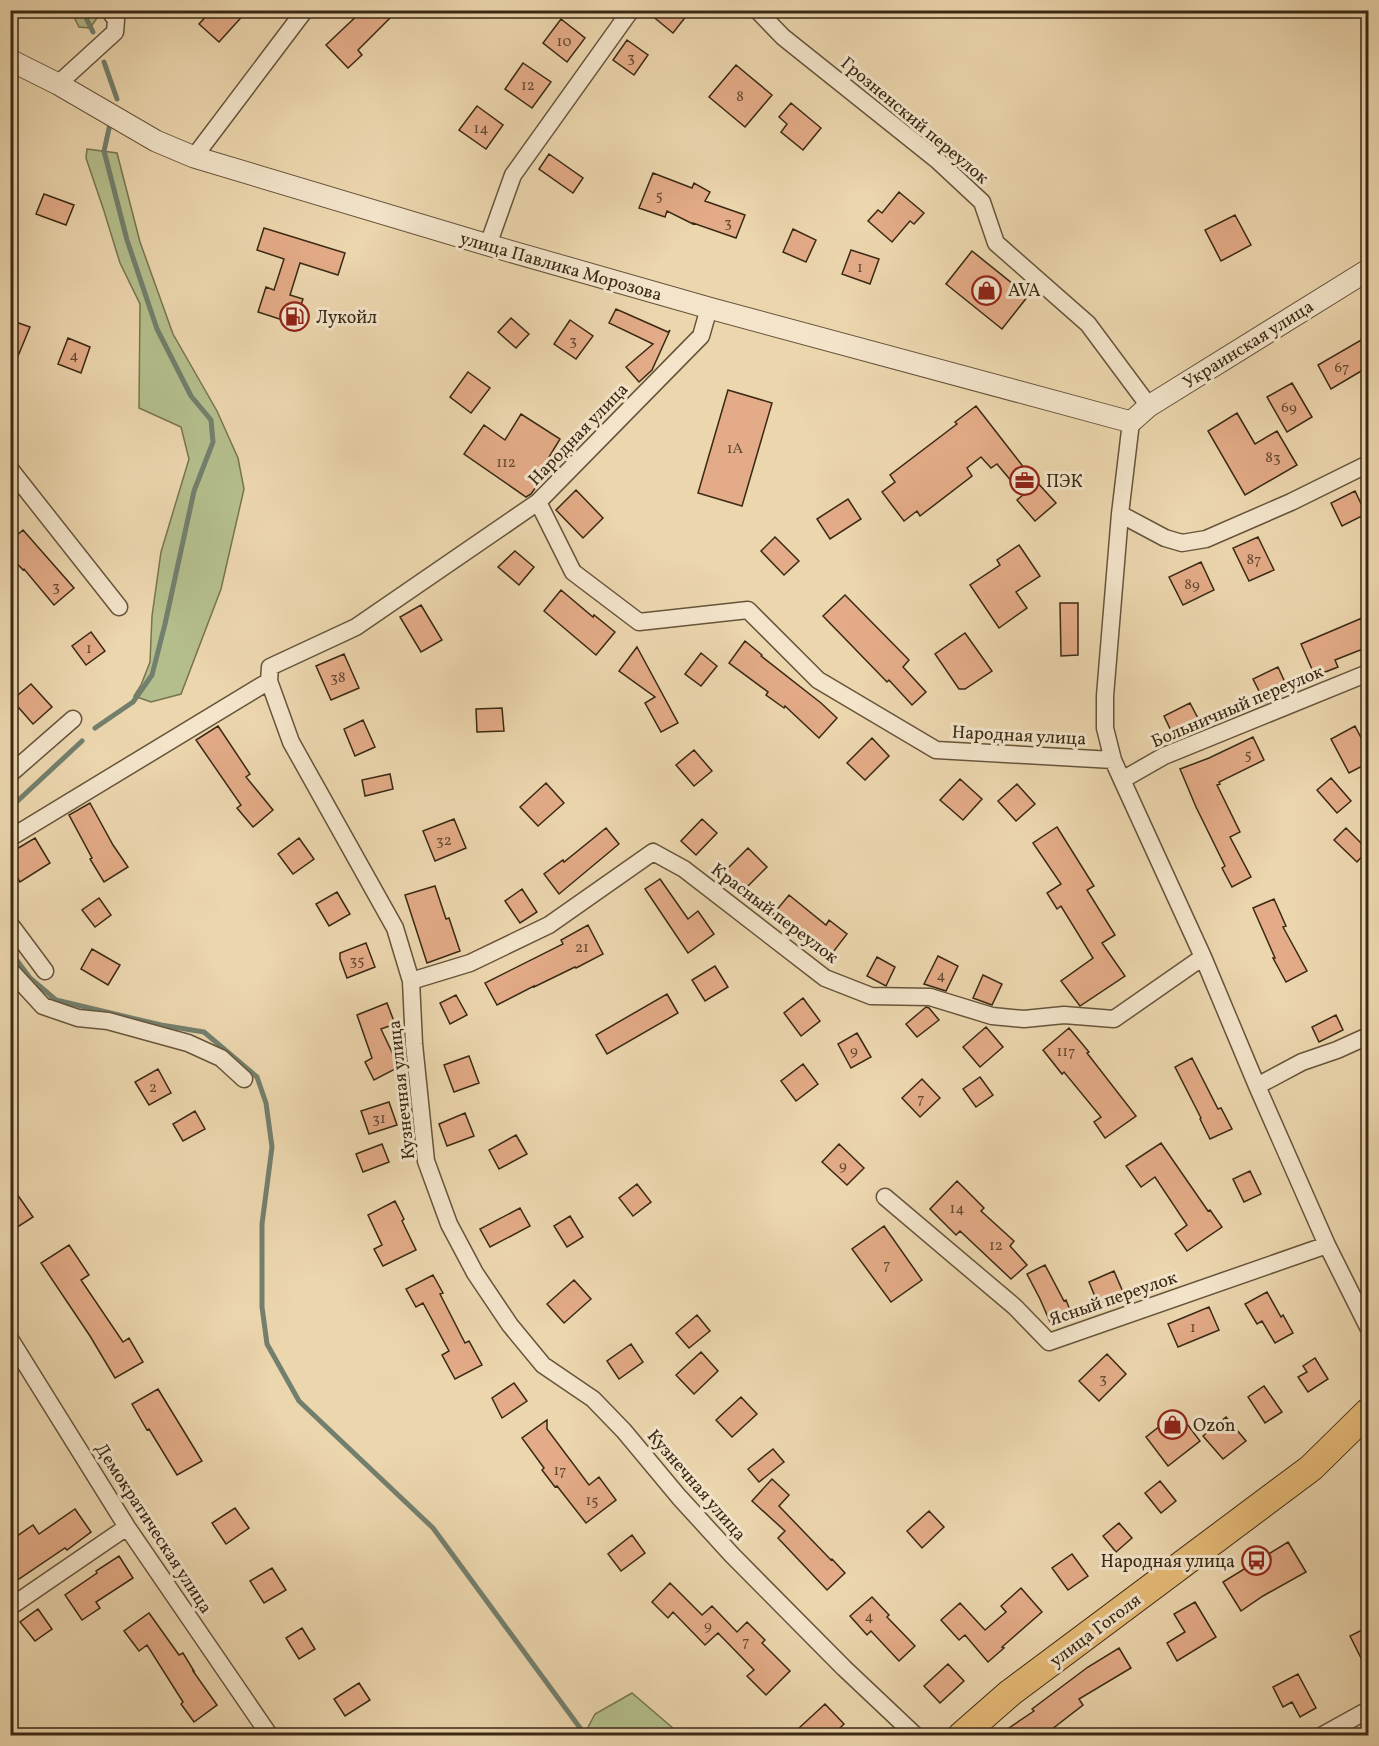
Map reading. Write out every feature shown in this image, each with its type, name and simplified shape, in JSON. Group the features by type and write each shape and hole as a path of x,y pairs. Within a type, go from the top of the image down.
{"main road":[{"name":"улица Гоголя","path":"962,1736 1010,1693 1311,1468 1368,1412"}],"street":[{"path":"58,84 115,32 116,20 108,10"},
{"path":"194,157 305,10"},
{"path":"488,245 513,175 631,10"},
{"name":"Грозненский переулок","path":"757,10 783,37 937,160 982,202 996,243 1088,324 1149,406"},
{"name":"улица Павлика Морозова","path":"10,60 58,84 141,133 194,157 709,308 1131,422"},
{"name":"Украинская улица","path":"1131,422 1149,406 1368,270"},
{"name":"Народная улица","path":"709,308 701,336 538,502 573,572 639,622 748,610 818,680 936,750 1113,760"},
{"name":"Народная улица","path":"1131,422 1120,514 1105,696 1105,728 1113,760 1203,957 1257,1086 1328,1245 1368,1327"},
{"path":"1120,514 1165,538 1182,543 1206,538 1292,502 1368,464"},
{"path":"10,469 119,607"},
{"path":"10,838 269,681 270,667 356,627 538,502"},
{"name":"Больничный переулок","path":"1122,780 1164,756 1368,673"},
{"name":"Кузнечная улица","path":"269,681 291,742 395,928 411,981 414,1044 426,1161 449,1224 475,1273 510,1325 543,1365 593,1399 624,1431 679,1497 732,1555 844,1668 916,1736"},
{"path":"10,774 73,719"},
{"name":"Красный переулок","path":"411,981 470,963 549,925 653,852 684,869 825,978 871,996 930,997 992,1016 1024,1019 1064,1016 1114,1019 1203,957"},
{"path":"10,924 45,971"},
{"path":"10,970 43,1006 78,1018 108,1021 188,1043 221,1058 244,1079"},
{"path":"1257,1086 1302,1062 1368,1036"},
{"name":"Ясный переулок","path":"885,1197 1016,1307 1049,1342 1328,1245"},
{"name":"Демократическая улица","path":"10,1340 127,1527 270,1736"},
{"path":"10,1607 127,1527"},
{"path":"1321,1736 1368,1710"}],"green space":[{"path":"71,11 95,11 97,18 90,28 79,27"},
{"path":"87,149 117,153 140,242 173,334 217,411 238,458 244,489 221,589 181,694 151,702 134,696 150,662 152,616 161,552 189,459 181,427 139,408 140,304 120,263 86,158"},
{"path":"632,1693 681,1735 584,1735 595,1714"}],"building":[{"path":"212,10 248,10 219,42 199,24"},
{"path":"363,10 398,10 358,50 362,55 348,68 326,45"},
{"path":"645,10 691,10 673,33"},
{"path":"561,19 585,38 567,62 543,43"},
{"path":"627,40 648,55 634,75 613,60"},
{"path":"523,63 551,82 532,108 505,89"},
{"path":"736,65 772,95 745,127 709,97"},
{"path":"791,103 821,128 803,150 781,132 787,124 779,117"},
{"path":"477,106 503,125 486,149 459,130"},
{"path":"549,154 583,178 573,193 539,169"},
{"path":"653,173 692,188 694,183 710,192 705,201 745,215 736,238 693,224 667,211 665,217 639,208"},
{"path":"899,192 924,213 914,224 910,221 892,242 868,221 878,210 882,213"},
{"path":"44,194 74,205 66,225 36,214"},
{"path":"1235,215 1251,245 1221,261 1205,230"},
{"path":"264,228 345,253 338,275 300,263 290,295 303,299 295,324 258,312 266,287 274,290 284,259 257,250"},
{"path":"793,229 816,240 806,262 783,252"},
{"path":"851,250 879,259 870,284 842,274"},
{"name":"AVA","path":"972,251 1028,296 1002,329 946,284"},
{"path":"616,309 668,332 670,330 652,370 639,382 626,367 653,344 609,323"},
{"path":"511,318 529,334 516,348 498,332"},
{"path":"10,320 30,327 11,373 10,373"},
{"path":"570,320 593,336 576,359 554,344"},
{"path":"1368,336 1368,367 1331,389 1318,365"},
{"path":"68,338 90,347 81,373 58,364"},
{"path":"468,372 490,388 471,413 450,397"},
{"path":"1292,383 1312,417 1287,432 1267,397"},
{"path":"728,390 772,403 742,506 698,493"},
{"path":"976,406 1025,469 1056,503 1035,521 1017,500 1023,495 997,464 991,468 981,457 967,468 972,476 920,516 917,511 904,521 882,492 895,482 890,475 957,424 955,422"},
{"path":"1237,413 1255,444 1277,431 1297,465 1245,495 1208,431"},
{"path":"521,414 560,439 543,467 548,470 531,494 526,497 464,454 484,425 505,440"},
{"path":"576,490 603,518 583,538 556,510"},
{"path":"1355,491 1366,514 1342,526 1331,503"},
{"path":"848,499 861,519 830,539 817,519"},
{"path":"23,530 74,588 54,605 10,556 10,541"},
{"path":"775,537 799,561 784,575 761,551"},
{"path":"1258,537 1274,570 1249,581 1233,548"},
{"path":"1019,545 1040,576 1016,592 1027,608 999,628 970,585 1000,565 997,560"},
{"path":"515,551 534,567 519,585 498,567"},
{"path":"1201,562 1214,590 1183,605 1169,577"},
{"path":"561,590 615,632 596,655 544,611"},
{"path":"845,595 909,660 903,667 926,692 912,705 823,616"},
{"path":"1060,603 1078,603 1078,655 1061,656"},
{"path":"421,605 442,640 421,652 400,617"},
{"path":"1362,618 1368,633 1368,647 1335,660 1338,667 1315,676 1301,644"},
{"path":"91,632 105,651 86,665 72,646"},
{"path":"965,633 992,671 965,689 959,689 935,654"},
{"path":"745,641 837,718 819,738 785,706 784,708 766,695 768,692 729,663"},
{"path":"637,647 678,723 661,732 645,703 655,697 619,671"},
{"path":"701,653 717,666 701,686 685,674"},
{"path":"344,654 359,688 331,700 316,666"},
{"path":"1278,667 1289,691 1265,703 1253,679"},
{"path":"31,684 52,707 33,724 12,700"},
{"path":"1190,703 1201,724 1174,737 1164,716"},
{"path":"502,708 504,731 477,732 476,709"},
{"path":"363,720 375,747 355,756 344,729"},
{"path":"218,726 250,774 246,777 273,810 253,827 237,808 241,805 196,740"},
{"path":"1355,726 1368,751 1368,763 1349,773 1331,739"},
{"path":"1253,737 1264,760 1217,785 1240,832 1230,837 1251,877 1232,887 1222,868 1225,866 1180,769"},
{"path":"872,738 889,756 865,780 847,763"},
{"path":"694,750 712,771 694,786 676,765"},
{"path":"390,774 393,789 365,796 362,780"},
{"path":"1331,778 1351,801 1337,813 1317,790"},
{"path":"960,779 982,799 963,820 940,800"},
{"path":"546,783 564,803 538,826 520,807"},
{"path":"1017,784 1035,804 1016,821 998,801"},
{"path":"90,803 128,867 104,882 69,815"},
{"path":"454,819 466,848 435,861 423,831"},
{"path":"702,819 717,833 696,855 681,841"},
{"path":"1057,827 1094,886 1087,890 1115,935 1102,943 1125,976 1080,1006 1061,981 1093,958 1061,906 1057,909 1047,893 1061,884 1033,843"},
{"path":"606,828 619,844 559,894 544,874 563,860 564,862"},
{"path":"1346,828 1368,850 1357,862 1334,840"},
{"path":"35,838 50,863 20,882 10,866 10,853"},
{"path":"299,838 314,859 293,874 278,854"},
{"path":"748,848 767,867 741,893 722,874"},
{"path":"660,879 688,919 698,911 714,934 688,953 645,889"},
{"path":"435,886 460,951 427,963 405,895"},
{"path":"522,889 537,912 520,923 505,901"},
{"path":"337,892 350,914 329,926 316,904"},
{"path":"789,895 826,925 829,920 847,934 827,960 770,918"},
{"path":"99,898 111,915 95,927 82,910"},
{"path":"1274,899 1286,926 1283,927 1307,971 1286,982 1273,958 1275,958 1253,908"},
{"path":"588,925 603,954 497,1005 485,983 563,944 561,940"},
{"path":"366,943 375,967 347,978 340,953"},
{"path":"92,949 120,965 108,985 81,969"},
{"path":"938,956 958,966 946,991 924,984"},
{"path":"877,957 895,967 886,986 867,976"},
{"path":"715,966 728,987 705,1001 692,980"},
{"path":"983,975 1002,984 992,1005 973,998"},
{"path":"667,994 678,1013 607,1054 596,1035"},
{"path":"456,995 467,1015 450,1024 440,1003"},
{"path":"803,998 820,1021 801,1036 784,1013"},
{"path":"387,1003 395,1024 381,1029 399,1067 374,1080 365,1062 372,1058 357,1015"},
{"path":"926,1007 939,1020 917,1037 906,1024"},
{"path":"1336,1015 1343,1030 1319,1042 1312,1027"},
{"path":"986,1027 1003,1047 980,1067 963,1047"},
{"path":"1069,1028 1136,1116 1105,1138 1094,1122 1101,1117 1043,1050"},
{"path":"857,1033 871,1057 851,1068 838,1044"},
{"path":"469,1056 479,1083 454,1092 444,1065"},
{"path":"1192,1058 1218,1109 1221,1108 1232,1129 1210,1139 1175,1067"},
{"path":"803,1064 818,1084 796,1101 781,1081"},
{"path":"158,1069 171,1093 149,1105 135,1082"},
{"path":"980,1077 993,1095 976,1107 963,1089"},
{"path":"922,1079 940,1098 920,1117 902,1098"},
{"path":"389,1102 397,1125 369,1134 361,1111"},
{"path":"195,1111 205,1129 183,1141 173,1124"},
{"path":"465,1113 474,1136 447,1146 439,1124"},
{"path":"516,1135 527,1154 499,1169 489,1150"},
{"path":"1161,1143 1208,1211 1210,1210 1222,1227 1187,1251 1175,1234 1187,1225 1155,1177 1141,1187 1126,1166"},
{"path":"382,1144 389,1162 363,1172 356,1154"},
{"path":"839,1144 864,1168 847,1185 822,1162"},
{"path":"1250,1171 1261,1194 1244,1202 1233,1179"},
{"path":"957,1181 984,1208 981,1211 1014,1241 1010,1246 1027,1265 1011,1279 960,1231 956,1235 930,1209"},
{"path":"10,1184 33,1217 16,1228 10,1220"},
{"path":"637,1184 651,1202 633,1216 619,1198"},
{"path":"395,1201 416,1250 383,1266 374,1249 382,1245 368,1215"},
{"path":"520,1208 530,1226 490,1247 480,1229"},
{"path":"570,1216 583,1237 567,1247 554,1226"},
{"path":"884,1226 922,1280 891,1302 852,1249"},
{"path":"69,1245 89,1275 81,1280 123,1342 129,1338 143,1362 115,1378 41,1263"},
{"path":"1045,1265 1064,1301 1066,1300 1072,1315 1051,1324 1027,1274"},
{"path":"1114,1271 1123,1292 1098,1304 1089,1282"},
{"path":"433,1275 465,1343 469,1341 482,1365 455,1379 442,1355 449,1351 423,1303 416,1307 406,1289"},
{"path":"574,1280 591,1299 564,1323 547,1304"},
{"path":"1267,1292 1293,1333 1275,1343 1262,1321 1257,1324 1245,1304"},
{"path":"1209,1307 1219,1330 1178,1347 1168,1324"},
{"path":"697,1315 710,1331 689,1348 676,1333"},
{"path":"631,1344 643,1362 619,1379 607,1361"},
{"path":"701,1352 718,1371 694,1394 676,1375"},
{"path":"1107,1354 1126,1374 1099,1401 1079,1381"},
{"path":"1315,1358 1328,1379 1308,1392 1298,1377 1307,1372 1303,1366"},
{"path":"514,1383 527,1401 502,1418 492,1398"},
{"path":"1264,1386 1282,1412 1265,1423 1248,1397"},
{"path":"158,1389 202,1461 177,1475 132,1404"},
{"path":"741,1397 757,1414 732,1437 716,1420"},
{"path":"1178,1412 1200,1441 1168,1466 1146,1437"},
{"path":"1226,1417 1246,1441 1223,1459 1203,1436"},
{"path":"547,1420 547,1429 589,1485 599,1477 616,1500 586,1523 542,1470 544,1468 522,1438"},
{"path":"773,1449 784,1462 759,1482 748,1469"},
{"path":"772,1479 789,1495 779,1506 845,1573 827,1590 778,1538 785,1531 752,1501"},
{"path":"1160,1481 1176,1501 1161,1513 1145,1493"},
{"path":"235,1508 249,1528 226,1544 212,1523"},
{"path":"75,1509 91,1532 67,1550 65,1548 10,1585 10,1541 33,1525 39,1534"},
{"path":"929,1511 944,1527 922,1548 907,1531"},
{"path":"1119,1523 1132,1538 1116,1552 1103,1536"},
{"path":"632,1535 645,1553 621,1571 608,1554"},
{"path":"1288,1542 1306,1572 1241,1611 1223,1582"},
{"path":"1072,1554 1088,1576 1068,1590 1052,1568"},
{"path":"119,1556 133,1578 96,1602 100,1608 82,1620 65,1595"},
{"path":"272,1568 286,1590 264,1603 250,1581"},
{"path":"670,1583 702,1615 712,1606 737,1632 747,1622 765,1640 762,1643 790,1671 766,1695 747,1676 754,1670 718,1633 705,1645 673,1612 668,1618 652,1602"},
{"path":"1021,1588 1042,1612 988,1662 965,1635 959,1640 941,1620 960,1603 985,1630 1006,1612 1001,1606"},
{"path":"872,1597 889,1615 887,1617 915,1646 899,1661 871,1631 867,1635 850,1616"},
{"path":"1195,1602 1216,1637 1177,1661 1167,1643 1185,1632 1174,1614"},
{"path":"38,1609 52,1629 35,1641 20,1622"},
{"path":"149,1613 179,1655 183,1653 217,1705 194,1722 147,1645 139,1651 124,1631"},
{"path":"1368,1627 1368,1672 1350,1636"},
{"path":"302,1628 315,1649 299,1659 286,1638"},
{"path":"1119,1648 1131,1668 1079,1699 1083,1705 1043,1736 997,1736 1034,1711 1032,1709 1088,1667"},
{"path":"948,1664 964,1681 940,1703 924,1686"},
{"path":"1298,1674 1316,1708 1300,1717 1292,1702 1283,1707 1273,1687"},
{"path":"359,1683 370,1700 345,1716 334,1699"},
{"path":"825,1704 844,1724 832,1736 806,1736 799,1728"}],"waterway":[{"path":"82,10 93,32"},
{"path":"104,62 117,99"},
{"path":"95,728 133,702 152,675 194,491 213,442 211,420 191,396 157,329 127,240 104,151 110,124"},
{"path":"10,808 82,741"},
{"path":"10,951 30,978 56,1000 161,1025 204,1032 257,1077 266,1103 272,1147 262,1224 262,1307 267,1344 299,1401 433,1528 586,1736"}],"place":[{"name":"AVA","path":"987,290"},
{"name":"Лукойл","path":"295,317"},
{"name":"ПЭК","path":"1025,481"},
{"name":"Ozon","path":"1172,1425"},
{"name":"Народная улица","path":"1256,1561"}]}
